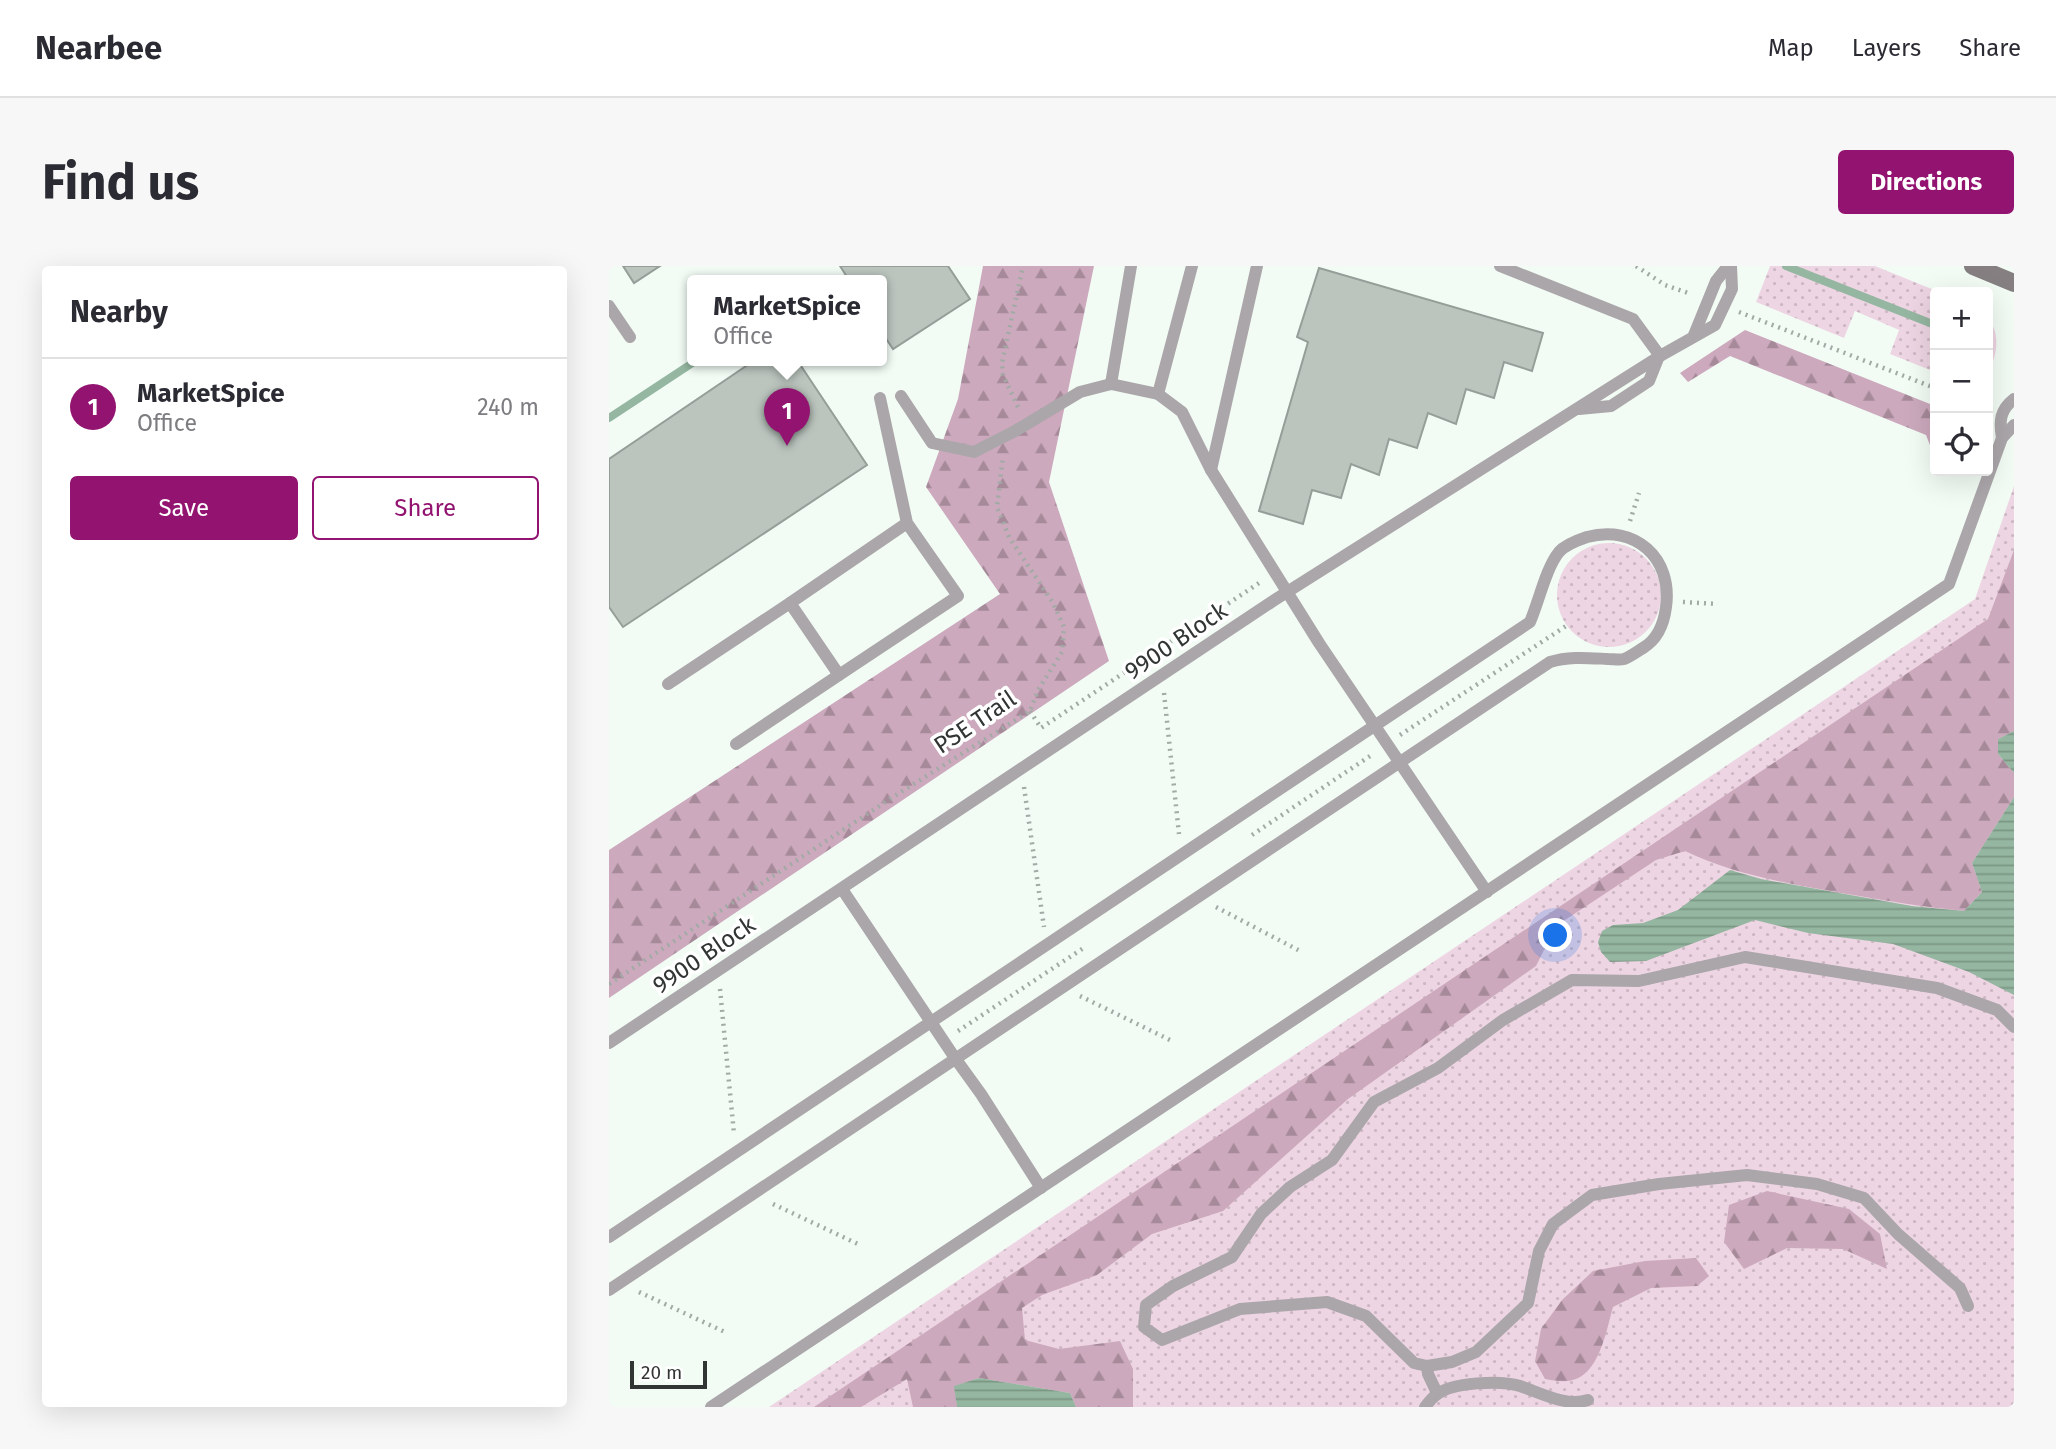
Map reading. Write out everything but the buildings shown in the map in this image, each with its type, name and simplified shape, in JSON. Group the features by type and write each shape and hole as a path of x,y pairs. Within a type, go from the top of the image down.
{"main road":[{"path":"1973,266 2014,284"}],"lane":[{"path":"1111,384 1131,266"},
{"path":"1158,394 1192,266"},
{"path":"1211,470 1257,266"},
{"path":"1500,266 1633,319 1660,356"},
{"name":"9900 Block","path":"609,1044 1288,591 1575,410 1611,406 1649,381 1660,356 1715,325 1731,289 1729,266"},
{"path":"609,306 630,337"},
{"path":"901,396 932,443 974,452 1080,392 1111,384 1158,394 1182,412 1211,470 1319,643 1487,892"},
{"path":"736,744 958,597 907,523 880,398"},
{"path":"2002,438 1999,421 2005,406 2014,399"},
{"path":"711,1407 1949,584 2002,438 2014,425"},
{"path":"668,684 907,523"},
{"path":"609,1237 1530,622 1548,572 1560,551 1577,540 1604,533 1625,537 1641,543 1658,561 1666,581 1667,601 1663,625 1647,646 1624,659 1566,657 1550,662 614,1286"},
{"path":"790,603 839,675"},
{"path":"842,889 988,1104 1041,1188"},
{"path":"1968,1306 1960,1288 1898,1234 1864,1198 1817,1184 1747,1175 1684,1181 1592,1195 1553,1224 1539,1251 1528,1303 1476,1352 1452,1362 1427,1366 1414,1363 1366,1316 1327,1303 1240,1309 1162,1340 1144,1327 1146,1305 1173,1286 1232,1258 1261,1214 1290,1187 1332,1160 1374,1102 1438,1068 1503,1020 1572,980 1639,981 1745,957 1937,988 1997,1010 2014,1027"},
{"path":"1427,1366 1437,1393"},
{"path":"1425,1407 1437,1393 1478,1382 1517,1385 1563,1401 1580,1403 1588,1400"}],"path":[{"name":"PSE Trail","path":"609,984 881,804 1030,710 1038,690 1062,652 1064,627 1053,603 1009,537 997,507 1003,453 1022,414 1003,375 1002,363 1023,266"},
{"path":"1636,266 1665,285 1687,292"},
{"path":"1739,312 1930,385"},
{"path":"1050,969 1022,769 1041,728 1259,583"},
{"path":"1667,601 1719,604"},
{"path":"1562,618 1572,632"},
{"path":"1154,652 1162,676 1181,855"},
{"path":"1030,710 1041,728"},
{"path":"1197,897 1302,953"},
{"path":"718,971 736,1152"},
{"path":"1040,976 1170,1040"},
{"path":"752,1194 860,1245"},
{"path":"614,1286 727,1334"}],"shaded area":[{"path":"1770,266 1875,266 1930,288 1930,370 1890,354 1899,330 1855,311 1844,338 1756,302"},
{"path":"1993,327 1996,339 1993,359"},
{"path":"2014,486 2014,1407 769,1407 1975,599"},
{"path":"1609,543 1629,547 1646,558 1657,575 1661,595 1657,615 1646,632 1629,643 1609,647 1589,643 1572,632 1561,615 1557,595 1561,575 1572,558 1589,547"},
{"path":"2014,731 2014,773 1998,754 1998,739"},
{"path":"2014,797 2014,995 1969,972 1893,944 1808,933 1755,920 1646,961 1610,962 1601,952 1598,942 1602,931 1613,925 1643,923 1678,910 1730,870 1761,879 1912,906 1964,911 1982,892 1972,863"},
{"path":"979,1378 1070,1393 1076,1407 957,1407 954,1386"}],"green space":[{"path":"983,266 1094,266 1049,482 1109,661 609,998 609,850 1000,594 926,487 958,399"},
{"path":"1745,330 1930,404 1930,445 1926,435 1730,356 1688,382 1680,373"},
{"path":"2014,550 2014,731 1998,739 1998,754 2014,773 2014,797 1972,863 1982,892 1964,911 1781,882 1723,866 1685,851 1656,860 1556,926 1536,966 1348,1099 1223,1211 1152,1234 1097,1275 1042,1295 1022,1308 1025,1340 1059,1349 1120,1341 1133,1369 1133,1407 1076,1407 1070,1393 979,1378 955,1386 957,1407 913,1407 907,1379 861,1407 814,1407 1988,619"},
{"path":"1767,1191 1849,1209 1880,1234 1887,1269 1843,1249 1787,1248 1744,1269 1724,1242 1729,1205"},
{"path":"1696,1258 1709,1276 1697,1286 1651,1288 1613,1307 1604,1340 1587,1372 1567,1381 1545,1379 1535,1361 1541,1329 1562,1300 1593,1271 1645,1261"}],"waterway":[{"path":"1786,266 1930,323"},
{"path":"609,418 688,366"}],"place":[{"name":"MarketSpice","path":"787,446"}]}
